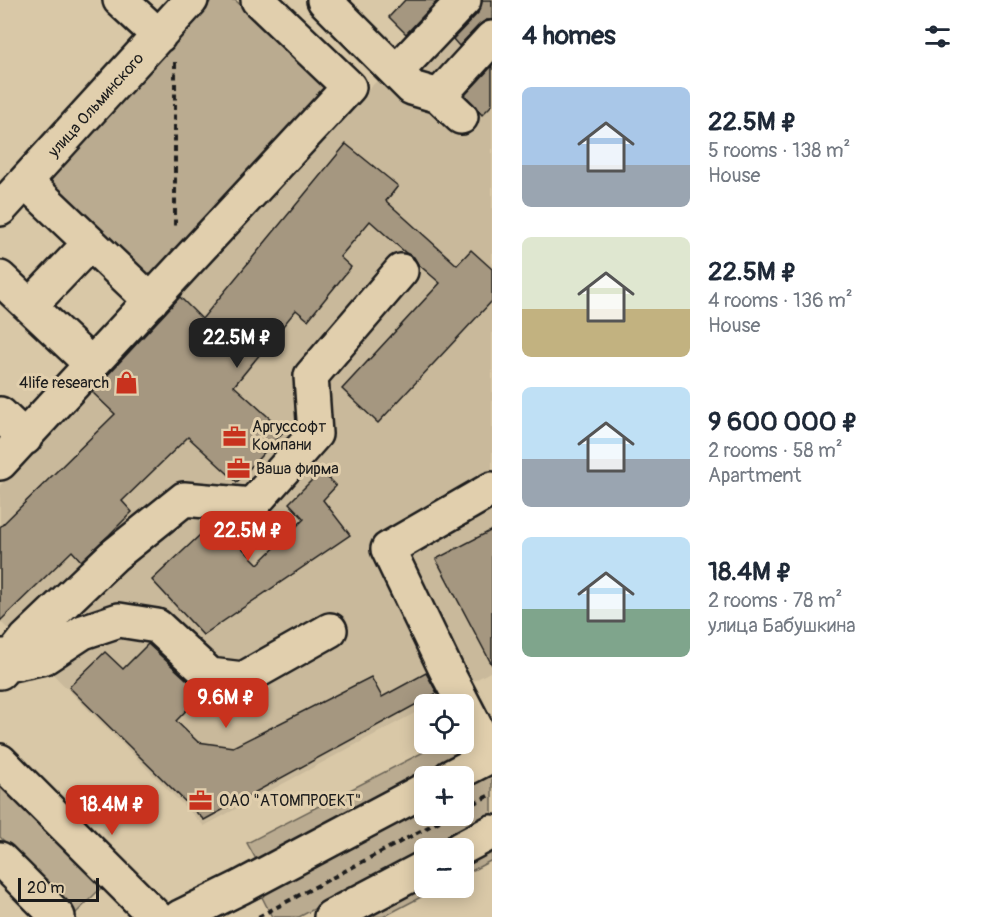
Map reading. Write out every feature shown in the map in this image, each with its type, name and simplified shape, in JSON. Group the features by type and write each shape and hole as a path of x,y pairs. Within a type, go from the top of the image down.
{"street":[{"path":"120,0 159,36"},
{"name":"улица Ольминского","path":"10,192 191,0"},
{"path":"0,463 349,87 258,0"},
{"path":"324,0 412,88 450,106 492,38"},
{"path":"396,72 464,0"},
{"path":"10,192 90,243 151,301"},
{"path":"30,306 90,243"},
{"path":"2,662 113,556 184,500 252,505 315,434 311,376 401,271"},
{"path":"0,278 92,365"},
{"path":"0,414 25,438"},
{"path":"470,766 491,755 450,678 388,549 492,489"},
{"path":"2,662 45,657 83,632 119,621 157,626 210,675 243,679 330,630"},
{"path":"0,761 156,917"},
{"path":"180,917 414,795"},
{"path":"474,842 492,832"},
{"path":"0,859 58,917"},
{"path":"331,917 414,873"}],"path":[{"path":"159,36 175,51 176,275"},
{"path":"474,803 492,794"},
{"path":"258,916 430,826"}],"shaded area":[{"path":"212,0 235,0 332,89 152,285 42,184"},
{"path":"455,0 492,0 492,671 449,694 414,694 414,713 204,826 0,621 0,486 174,291"},
{"path":"420,754 461,754 439,766 414,766 414,779 257,861 247,843"},
{"path":"492,773 492,816 474,825 474,783"},
{"path":"0,782 103,886 76,913 0,837"},
{"path":"414,813 414,826 473,826 449,838 414,838 414,856 299,917 272,917 261,895"},
{"path":"492,850 492,860 474,870 474,860"},
{"path":"414,890 414,898 419,898 383,917 363,917"}],"building":[{"path":"405,0 438,0 406,34 389,17"},
{"path":"482,0 492,0 492,20 486,20 479,25 459,46 453,39 478,13"},
{"path":"492,66 492,105 482,115 465,95"},
{"path":"346,144 398,186 386,201 457,265 471,250 492,269 492,301 378,423 342,389 440,283 418,264 414,257 406,253 370,221 340,257 351,267 308,320 296,310 234,386 284,431 237,482 188,437 122,501 132,512 109,535 81,561 72,551 0,621 0,527 115,414 92,392 180,297 202,319"},
{"path":"321,471 336,486 323,500 350,535 203,635 152,580 215,521 258,564 304,519 289,503"},
{"path":"492,530 492,665 436,559"},
{"path":"148,644 197,689 204,692 176,721 198,742 233,747 371,677 382,697 426,673 437,693 414,694 414,706 204,820 69,687 105,652 123,669"}],"place":[{"name":"4life research","path":"127,383"},
{"name":"Аргуссофт Компани","path":"234,436"},
{"name":"Ваша фирма","path":"238,469"},
{"name":"ОАО \"АТОМПРОЕКТ\"","path":"201,801"}]}
